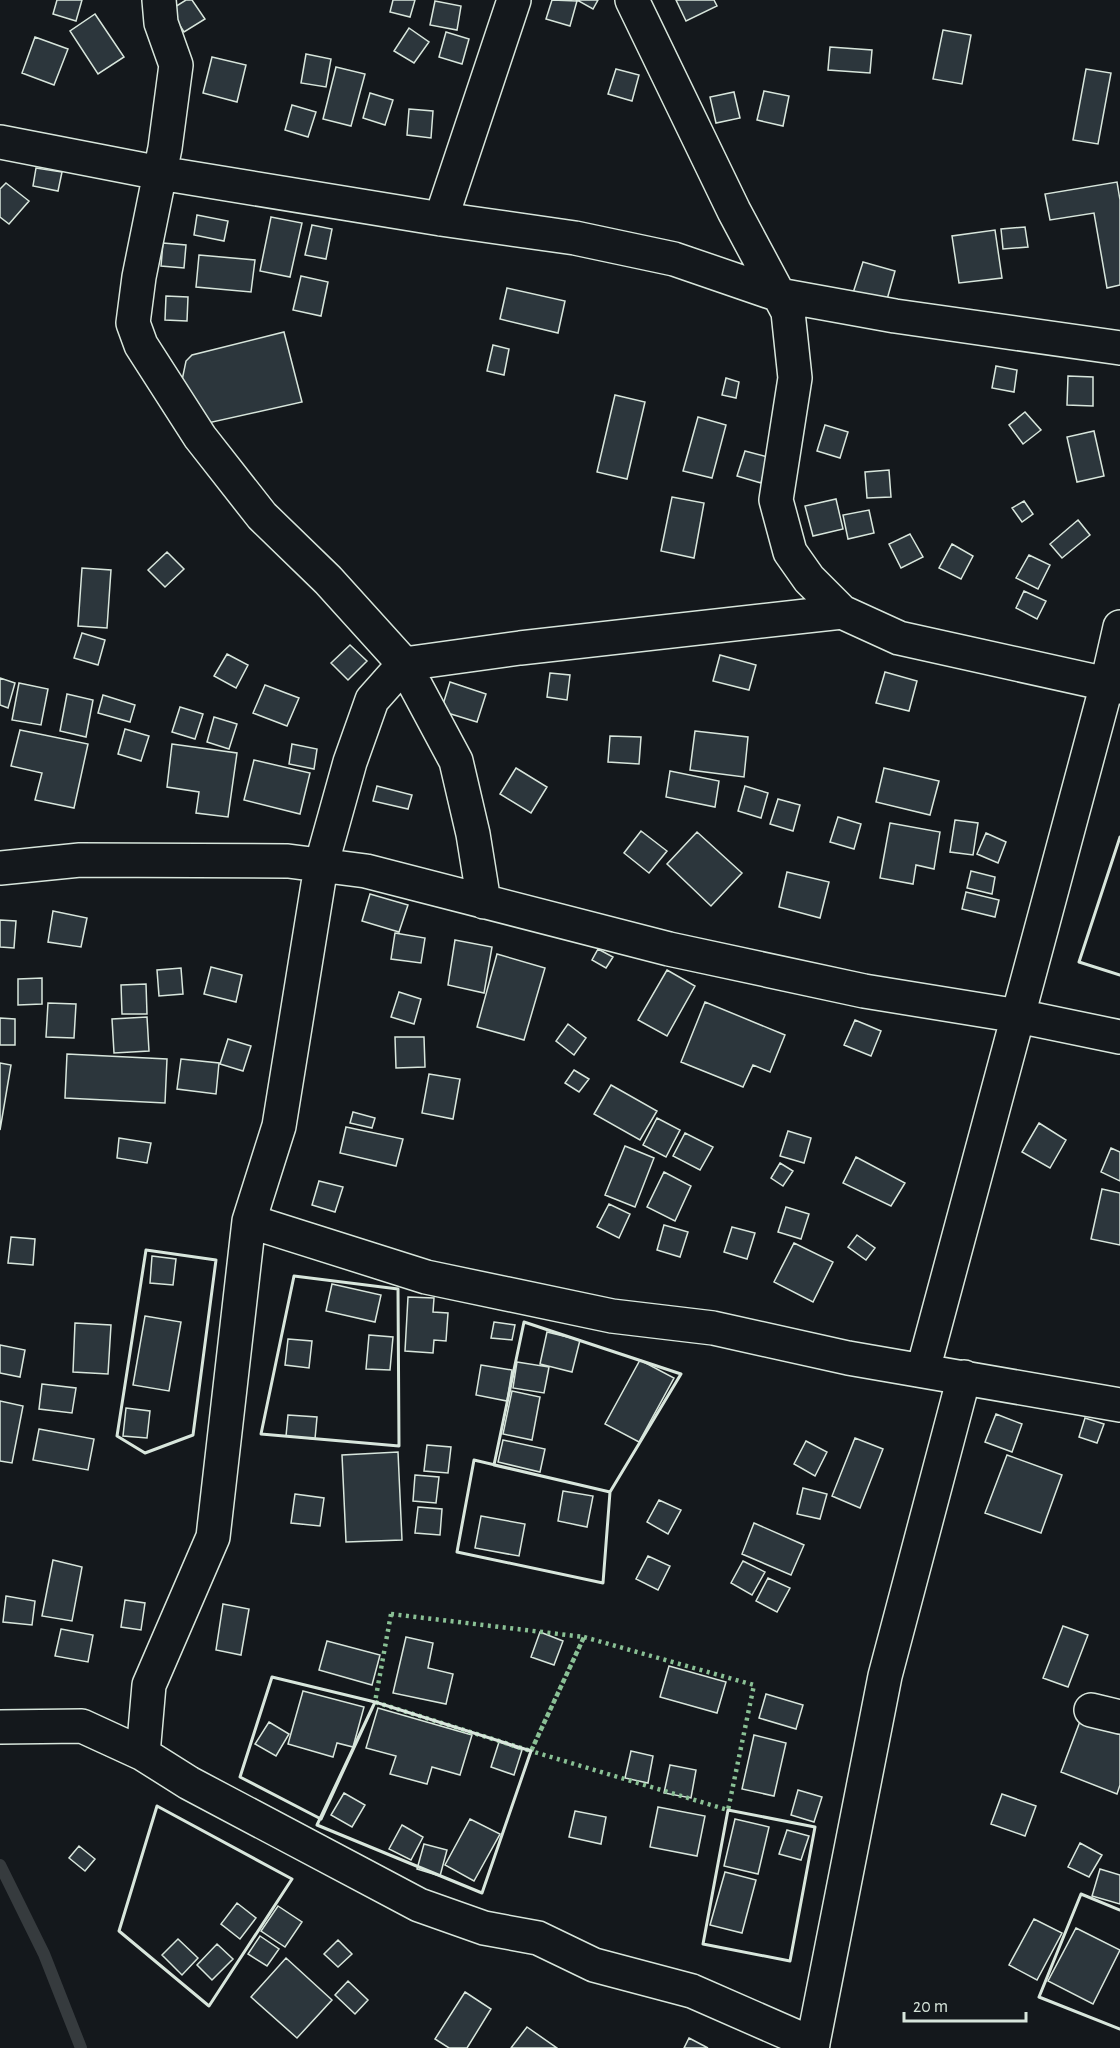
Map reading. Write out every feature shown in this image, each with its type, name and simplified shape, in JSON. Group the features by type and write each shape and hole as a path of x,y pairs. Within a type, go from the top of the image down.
{"street":[{"path":"159,0 161,22 176,65 160,173 139,277 133,323 141,345 200,437 262,516 328,580 405,664 456,761 473,834 484,903"},
{"path":"441,219 514,0"},
{"path":"632,0 734,211 788,312 795,378 776,500 790,552 809,579 842,612 899,638 1114,686"},
{"path":"0,142 160,173 441,219 575,238 674,259 779,296 895,316 1120,348"},
{"path":"143,1754 149,1685 213,1537 249,1221 279,1126 321,866 351,762 372,700 405,664 520,648 842,612"},
{"path":"923,1370 1018,1016 1114,686 1120,627"},
{"path":"0,868 80,860 288,861 366,871 669,949 864,991 1018,1016 1120,1037"},
{"path":"249,1221 426,1277 612,1316 713,1328 848,1358 1115,1405"},
{"path":"0,1727 82,1726 143,1754 189,1783 419,1905 484,1928 538,1938 594,1965 692,1991 813,2046 885,1676 964,1377"}],"building":[{"path":"57,0 82,0 76,21 53,14"},
{"path":"186,0 192,0 205,19 184,32 170,10"},
{"path":"393,0 415,0 410,17 390,12"},
{"path":"552,0 577,1 570,26 546,19"},
{"path":"577,0 598,0 593,9"},
{"path":"676,0 714,0 717,6 686,21"},
{"path":"435,1 461,6 457,30 430,25"},
{"path":"95,14 124,57 98,74 70,31"},
{"path":"409,28 429,42 414,63 394,51"},
{"path":"943,30 971,35 962,84 933,79"},
{"path":"446,32 469,39 462,64 439,57"},
{"path":"35,37 68,49 54,85 22,73"},
{"path":"830,47 872,50 870,73 828,70"},
{"path":"306,54 331,59 326,87 301,83"},
{"path":"212,57 246,65 237,102 203,93"},
{"path":"336,67 365,74 351,126 323,119"},
{"path":"616,69 639,75 632,101 608,94"},
{"path":"1086,69 1111,73 1098,144 1073,140"},
{"path":"764,91 789,96 783,126 757,120"},
{"path":"734,92 740,118 716,123 710,97"},
{"path":"370,93 393,100 385,125 363,118"},
{"path":"292,105 316,112 308,137 285,130"},
{"path":"409,109 433,111 431,138 407,135"},
{"path":"36,168 62,172 58,191 33,186"},
{"path":"1117,182 1120,200 1120,285 1107,288 1094,213 1050,220 1045,194"},
{"path":"6,183 29,201 9,224 0,217 0,189"},
{"path":"197,215 228,221 224,241 194,235"},
{"path":"271,217 302,223 290,277 260,271"},
{"path":"312,225 332,229 326,259 305,255"},
{"path":"1025,227 1028,247 1003,249 1001,229"},
{"path":"995,230 1002,278 959,283 952,236"},
{"path":"163,243 186,245 184,268 161,266"},
{"path":"199,255 255,260 251,292 196,287"},
{"path":"863,262 895,271 886,303 853,293"},
{"path":"301,276 328,282 321,316 293,310"},
{"path":"507,288 565,301 558,333 500,319"},
{"path":"166,296 188,297 187,321 165,320"},
{"path":"284,332 302,402 208,423 181,385 186,361 192,355"},
{"path":"493,345 509,349 504,375 487,371"},
{"path":"996,366 1017,370 1014,392 992,388"},
{"path":"1068,376 1093,377 1093,406 1067,405"},
{"path":"726,378 739,382 736,398 722,395"},
{"path":"615,395 645,402 627,479 597,472"},
{"path":"1025,412 1041,430 1023,444 1009,425"},
{"path":"698,417 726,425 712,478 683,471"},
{"path":"825,425 848,432 840,458 817,451"},
{"path":"1094,431 1104,476 1077,482 1067,437"},
{"path":"745,451 768,457 761,483 737,476"},
{"path":"889,470 891,497 867,498 865,472"},
{"path":"672,497 704,503 694,558 661,551"},
{"path":"836,499 843,529 813,536 805,506"},
{"path":"1024,501 1033,514 1022,522 1012,508"},
{"path":"869,510 874,533 848,539 843,515"},
{"path":"1078,520 1090,535 1062,558 1050,544"},
{"path":"910,534 923,557 901,568 889,544"},
{"path":"952,544 973,556 961,579 939,568"},
{"path":"167,552 184,569 165,587 148,570"},
{"path":"1029,555 1050,565 1038,589 1016,578"},
{"path":"82,568 111,570 107,628 78,626"},
{"path":"1024,591 1046,601 1037,619 1016,608"},
{"path":"82,633 105,640 98,665 74,658"},
{"path":"350,645 367,661 348,680 331,663"},
{"path":"227,654 248,665 236,688 214,676"},
{"path":"720,655 756,665 749,690 713,681"},
{"path":"885,672 917,681 909,711 876,703"},
{"path":"550,673 570,675 567,700 547,697"},
{"path":"0,678 15,683 8,708 0,705"},
{"path":"450,682 486,694 477,722 441,711"},
{"path":"19,683 48,689 41,725 12,720"},
{"path":"265,685 299,698 287,726 253,713"},
{"path":"67,694 93,700 86,737 60,731"},
{"path":"103,695 135,705 130,722 98,713"},
{"path":"180,707 203,714 195,739 172,732"},
{"path":"214,717 237,724 229,749 207,742"},
{"path":"125,729 149,736 141,761 118,754"},
{"path":"20,730 88,744 74,808 35,800 42,773 11,766"},
{"path":"695,731 748,737 744,777 690,770"},
{"path":"610,736 641,737 639,764 608,762"},
{"path":"172,744 237,753 228,817 196,813 199,792 167,787"},
{"path":"292,744 317,749 314,769 289,764"},
{"path":"254,760 310,773 300,814 244,800"},
{"path":"516,768 547,787 531,813 500,794"},
{"path":"884,768 939,781 930,815 876,802"},
{"path":"670,771 719,781 715,807 666,797"},
{"path":"377,786 412,795 408,809 373,801"},
{"path":"745,786 768,793 761,818 738,811"},
{"path":"778,799 800,805 793,831 770,824"},
{"path":"838,817 861,824 854,849 830,842"},
{"path":"955,820 978,823 973,855 950,852"},
{"path":"890,823 940,832 934,869 916,865 913,884 880,878"},
{"path":"641,831 667,851 649,873 624,853"},
{"path":"697,832 742,873 711,906 667,864"},
{"path":"986,833 1006,842 998,863 977,854"},
{"path":"971,871 995,877 992,894 967,888"},
{"path":"787,872 829,882 820,918 779,907"},
{"path":"966,892 999,900 995,917 962,909"},
{"path":"370,894 408,905 399,932 362,921"},
{"path":"53,911 87,918 81,947 48,942"},
{"path":"0,920 16,921 14,948 0,947"},
{"path":"395,933 425,938 421,963 391,959"},
{"path":"455,940 492,947 484,993 448,985"},
{"path":"598,949 613,957 606,968 592,960"},
{"path":"497,954 545,968 524,1040 477,1027"},
{"path":"211,967 242,975 236,1002 204,994"},
{"path":"181,968 183,994 159,996 157,970"},
{"path":"667,970 695,986 667,1036 638,1020"},
{"path":"42,978 42,1004 18,1005 18,979"},
{"path":"146,984 147,1014 122,1014 121,985"},
{"path":"399,992 421,999 414,1024 391,1017"},
{"path":"705,1002 785,1035 770,1072 753,1065 743,1087 681,1062"},
{"path":"48,1003 76,1004 74,1038 46,1037"},
{"path":"147,1017 149,1051 114,1053 112,1019"},
{"path":"0,1018 15,1019 15,1045 0,1045"},
{"path":"855,1020 881,1031 871,1056 844,1045"},
{"path":"568,1024 586,1038 574,1055 556,1041"},
{"path":"395,1037 424,1037 425,1067 396,1068"},
{"path":"228,1039 251,1046 243,1071 220,1064"},
{"path":"67,1054 167,1059 165,1103 65,1098"},
{"path":"181,1059 219,1063 216,1094 177,1089"},
{"path":"0,1063 11,1065 0,1130"},
{"path":"574,1070 589,1079 579,1092 565,1083"},
{"path":"429,1074 460,1079 453,1119 422,1113"},
{"path":"611,1085 657,1111 640,1140 594,1114"},
{"path":"353,1112 375,1118 372,1128 350,1123"},
{"path":"657,1118 680,1130 666,1157 643,1145"},
{"path":"1039,1123 1066,1140 1050,1168 1022,1152"},
{"path":"346,1127 403,1139 396,1166 340,1153"},
{"path":"788,1131 811,1138 804,1163 780,1156"},
{"path":"685,1133 713,1147 700,1170 673,1156"},
{"path":"119,1138 151,1143 147,1163 117,1158"},
{"path":"625,1146 654,1158 635,1207 605,1195"},
{"path":"1111,1148 1120,1152 1120,1181 1101,1172"},
{"path":"856,1157 905,1183 891,1206 843,1183"},
{"path":"780,1163 793,1171 783,1186 771,1178"},
{"path":"664,1172 691,1186 675,1221 647,1207"},
{"path":"319,1181 343,1187 335,1212 312,1205"},
{"path":"1102,1189 1120,1193 1120,1245 1091,1239"},
{"path":"609,1204 630,1214 619,1238 597,1227"},
{"path":"786,1207 809,1214 801,1239 778,1232"},
{"path":"664,1225 688,1232 680,1257 657,1250"},
{"path":"732,1227 755,1233 747,1259 724,1252"},
{"path":"857,1235 875,1248 866,1260 848,1247"},
{"path":"11,1237 35,1239 33,1265 8,1263"},
{"path":"794,1243 833,1262 813,1302 774,1282"},
{"path":"152,1256 176,1259 173,1285 150,1283"},
{"path":"332,1284 381,1295 375,1322 326,1311"},
{"path":"408,1297 434,1298 433,1312 448,1313 446,1341 434,1340 433,1353 405,1351"},
{"path":"145,1316 181,1322 169,1391 133,1385"},
{"path":"494,1322 515,1325 512,1340 491,1338"},
{"path":"75,1323 111,1325 108,1374 73,1372"},
{"path":"547,1332 580,1340 572,1372 540,1364"},
{"path":"369,1335 393,1337 390,1370 366,1369"},
{"path":"288,1339 312,1341 309,1368 285,1365"},
{"path":"0,1345 25,1350 20,1377 0,1373"},
{"path":"640,1360 674,1378 639,1442 605,1424"},
{"path":"517,1362 549,1367 544,1393 513,1388"},
{"path":"481,1365 512,1370 507,1401 476,1395"},
{"path":"42,1384 76,1388 72,1413 39,1409"},
{"path":"512,1391 540,1397 532,1440 503,1434"},
{"path":"0,1401 23,1406 12,1463 0,1461"},
{"path":"126,1408 150,1411 147,1438 123,1436"},
{"path":"996,1414 1022,1424 1012,1452 985,1442"},
{"path":"288,1415 317,1417 315,1439 286,1436"},
{"path":"1085,1418 1104,1424 1097,1443 1079,1437"},
{"path":"39,1429 94,1439 88,1470 33,1460"},
{"path":"855,1438 883,1449 860,1508 832,1496"},
{"path":"503,1440 545,1449 540,1472 498,1462"},
{"path":"806,1441 827,1452 815,1476 794,1464"},
{"path":"427,1445 451,1447 448,1473 424,1471"},
{"path":"398,1452 402,1540 346,1542 342,1455"},
{"path":"1007,1455 1062,1475 1041,1533 985,1513"},
{"path":"415,1475 439,1477 436,1503 413,1501"},
{"path":"803,1488 827,1494 820,1519 797,1514"},
{"path":"563,1491 593,1496 587,1527 558,1521"},
{"path":"295,1494 324,1498 320,1526 291,1523"},
{"path":"659,1500 681,1510 668,1534 647,1522"},
{"path":"418,1507 442,1509 440,1535 415,1533"},
{"path":"481,1516 525,1524 519,1556 475,1548"},
{"path":"754,1523 804,1545 791,1575 742,1554"},
{"path":"648,1556 670,1566 658,1590 636,1579"},
{"path":"53,1560 82,1567 72,1621 42,1616"},
{"path":"743,1561 765,1572 752,1595 731,1583"},
{"path":"768,1578 790,1588 777,1612 756,1601"},
{"path":"6,1596 35,1601 32,1625 3,1622"},
{"path":"125,1600 145,1603 141,1630 121,1627"},
{"path":"223,1604 249,1609 241,1655 216,1650"},
{"path":"1063,1626 1088,1635 1068,1687 1043,1678"},
{"path":"61,1629 93,1635 88,1662 55,1656"},
{"path":"540,1632 563,1641 554,1665 531,1657"},
{"path":"406,1637 433,1643 428,1668 453,1674 446,1704 393,1693"},
{"path":"327,1641 380,1655 372,1685 319,1670"},
{"path":"669,1666 726,1682 717,1713 660,1697"},
{"path":"303,1691 364,1707 353,1747 337,1743 333,1757 288,1744"},
{"path":"766,1694 803,1705 796,1729 759,1718"},
{"path":"378,1708 472,1735 460,1775 432,1767 427,1784 390,1774 396,1756 366,1748"},
{"path":"1082,1716 1120,1730 1120,1785 1117,1794 1061,1772"},
{"path":"269,1722 289,1734 276,1756 255,1744"},
{"path":"754,1735 786,1743 774,1796 742,1789"},
{"path":"499,1742 522,1750 514,1775 491,1767"},
{"path":"631,1751 653,1756 648,1783 625,1778"},
{"path":"670,1765 696,1770 691,1798 664,1793"},
{"path":"798,1790 822,1797 814,1822 791,1815"},
{"path":"344,1793 365,1805 352,1827 331,1815"},
{"path":"1002,1794 1036,1806 1025,1836 991,1824"},
{"path":"658,1807 705,1816 697,1856 650,1847"},
{"path":"575,1811 606,1817 601,1844 569,1837"},
{"path":"470,1819 500,1834 474,1881 445,1865"},
{"path":"735,1819 769,1827 758,1874 724,1866"},
{"path":"402,1825 423,1837 411,1860 389,1849"},
{"path":"787,1830 809,1836 801,1860 779,1854"},
{"path":"1080,1843 1102,1855 1089,1877 1068,1867"},
{"path":"424,1844 447,1850 440,1876 417,1869"},
{"path":"79,1846 95,1859 85,1871 69,1858"},
{"path":"1100,1869 1120,1875 1120,1904 1092,1896"},
{"path":"725,1872 756,1880 742,1933 710,1925"},
{"path":"237,1903 256,1918 240,1939 221,1924"},
{"path":"278,1906 302,1922 285,1947 261,1931"},
{"path":"1034,1919 1062,1933 1037,1980 1009,1965"},
{"path":"1076,1928 1120,1950 1093,2004 1048,1981"},
{"path":"260,1936 279,1949 267,1966 248,1954"},
{"path":"178,1939 198,1958 182,1975 162,1955"},
{"path":"338,1940 352,1954 338,1967 324,1954"},
{"path":"217,1944 233,1959 212,1980 197,1965"},
{"path":"286,1958 332,2000 297,2038 251,1997"},
{"path":"348,1981 368,2000 355,2014 335,1995"},
{"path":"465,1992 491,2009 467,2048 449,2048 435,2039"},
{"path":"527,2027 557,2048 511,2048"},
{"path":"689,2038 708,2048 684,2048"}],"waterway":[{"path":"0,1865 44,1954 81,2048"}],"hedge":[{"path":"391,1614 584,1637 531,1751 375,1702 391,1614"},
{"path":"584,1637 754,1685 728,1810 531,1751 584,1637"}],"wall":[{"path":"1120,837 1079,962 1120,975"},
{"path":"146,1250 216,1260 193,1435 145,1453 117,1436 146,1250"},
{"path":"294,1276 398,1289 399,1446 261,1434 294,1276"},
{"path":"524,1322 681,1374 610,1492 494,1465 524,1322"},
{"path":"474,1460 610,1492 603,1583 457,1552 474,1460"},
{"path":"272,1677 375,1702 321,1819 240,1777 272,1677"},
{"path":"375,1702 531,1751 482,1893 317,1825 375,1702"},
{"path":"157,1806 292,1879 209,2006 119,1931 157,1806"},
{"path":"728,1810 815,1827 790,1961 703,1944 728,1810"},
{"path":"1120,1910 1081,1894 1039,1997 1120,2029"}]}
